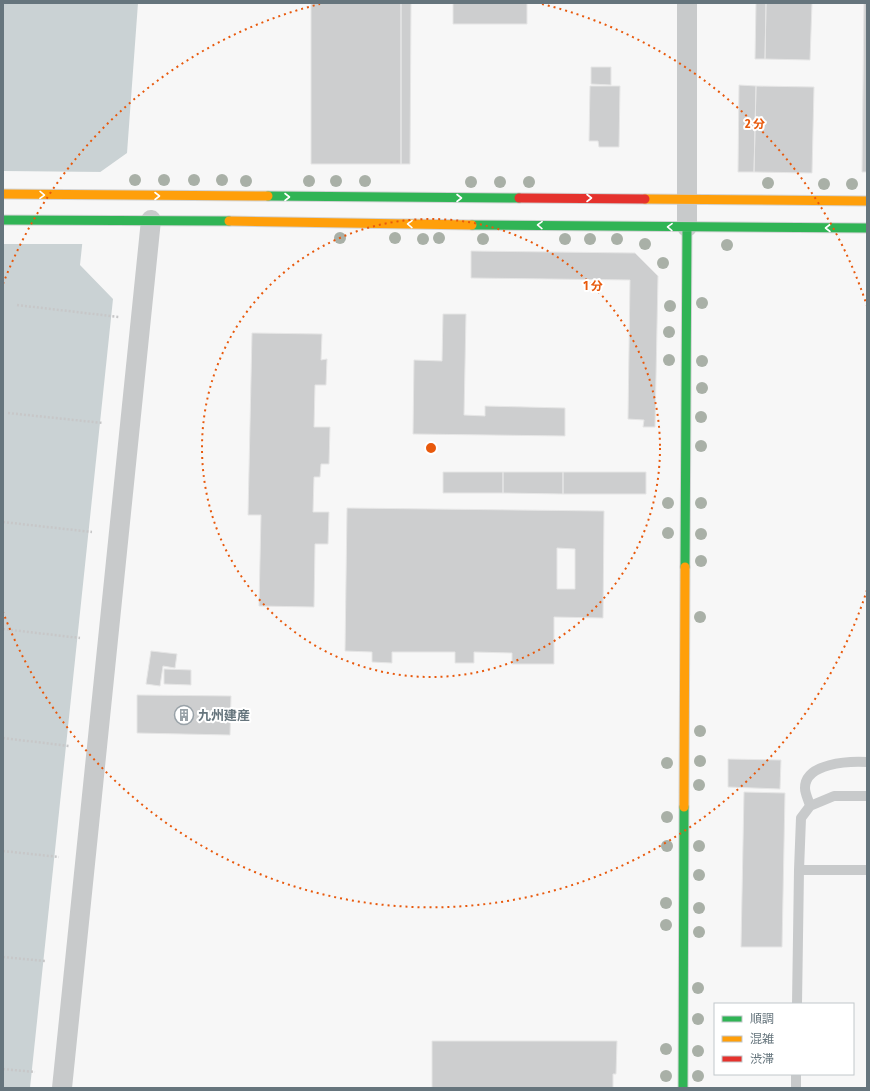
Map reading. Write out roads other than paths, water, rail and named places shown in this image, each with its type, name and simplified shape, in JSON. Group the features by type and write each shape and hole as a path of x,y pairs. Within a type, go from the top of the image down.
{"street":[{"path":"683,1088 687,3"},
{"path":"3,194 867,201"},
{"path":"3,220 151,220 867,228"},
{"path":"62,1088 151,220"}],"lane":[{"path":"810,806 805,789 807,780 820,767 849,761 867,762"},
{"path":"797,1003 798,870 801,818 810,806 834,796 867,796"},
{"path":"798,870 867,870"},
{"path":"796,1075 796,1088"}],"place":[{"name":"九州建産","path":"184,715"}]}
